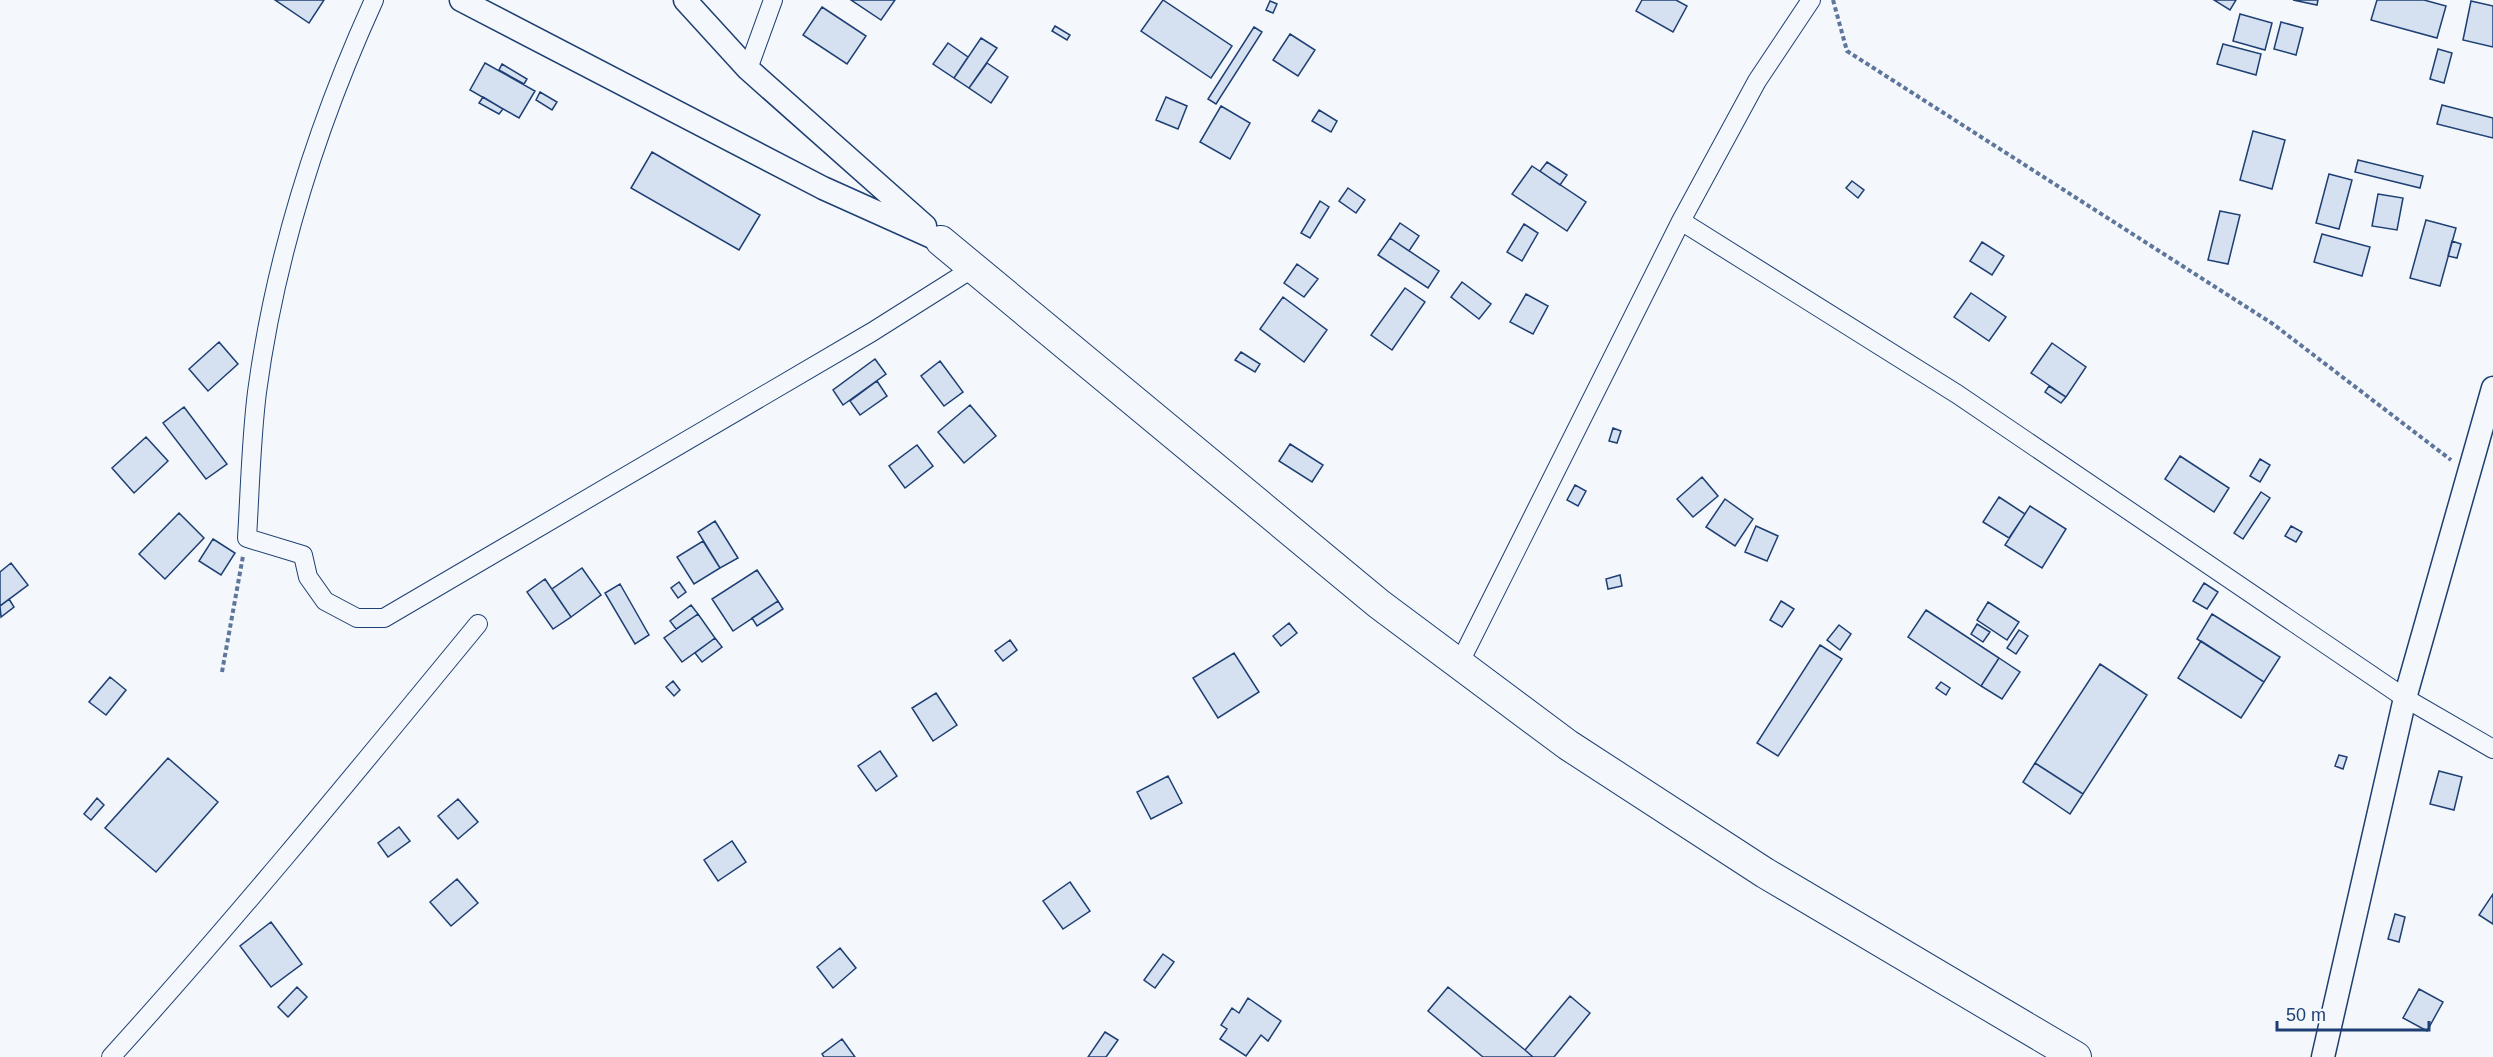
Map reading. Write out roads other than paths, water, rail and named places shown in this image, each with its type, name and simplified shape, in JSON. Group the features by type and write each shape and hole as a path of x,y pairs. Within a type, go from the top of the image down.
{"highway":[{"path":"941,241 1379,604 1568,745 1681,820 2076,1057"}],"street":[{"path":"374,0 345,64 285,254 268,325 257,394 247,538 303,555 308,577 325,601 357,618 384,618 872,333 975,267"},
{"path":"461,0 823,188 941,241"},
{"path":"685,0 748,69 941,241"},
{"path":"748,69 773,0"},
{"path":"1459,664 1681,221 1757,81 1811,0"},
{"path":"1681,221 1957,394 2406,698 2493,749"},
{"path":"2323,1057 2406,698 2493,388"},
{"path":"111,1057 171,991 331,803 478,624"}]}
